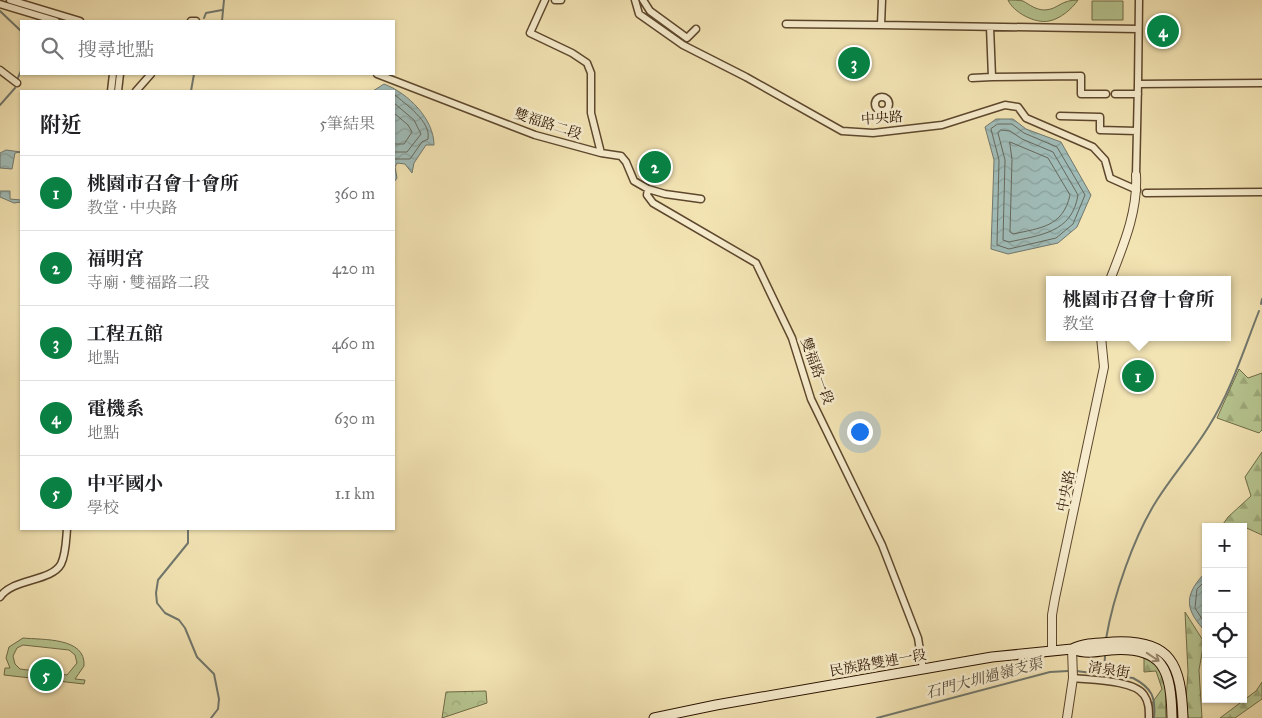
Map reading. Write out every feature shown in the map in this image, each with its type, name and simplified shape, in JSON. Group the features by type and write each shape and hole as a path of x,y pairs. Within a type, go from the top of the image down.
{"main road":[{"path":"1072,649 1081,645 1105,643 1145,643 1158,649 1169,659 1178,675 1183,718"},
{"name":"民族路雙連一段","path":"654,718 710,706 923,669 1072,649"},
{"path":"1072,649 1082,653 1131,650 1152,656 1165,667 1169,679 1172,718"}],"street":[{"path":"10,0 77,20"},
{"path":"546,0 530,32 572,53 587,64 592,73 591,114 601,153"},
{"path":"554,0 561,0"},
{"name":"中央路","path":"634,0 640,14 683,46 746,77 842,131 873,133 942,125 1006,104 1018,107 1026,118 1093,147 1104,160 1110,178 1137,190"},
{"path":"643,0 650,11 687,38 696,30"},
{"path":"882,0 882,25"},
{"path":"1112,276 1130,228 1137,190 1139,0"},
{"path":"0,4 53,20"},
{"path":"786,24 1138,29"},
{"path":"990,27 992,77"},
{"path":"0,70 17,84"},
{"path":"111,90 113,75"},
{"path":"118,90 120,75"},
{"path":"137,90 151,75"},
{"name":"雙福路二段","path":"380,75 535,135 601,153 621,156 626,162 634,181 648,189 666,194 702,199"},
{"path":"972,78 1080,76 1080,94 1106,94"},
{"path":"1138,84 1262,84"},
{"path":"1115,94 1138,94"},
{"path":"1060,116 1100,117 1100,130 1137,131"},
{"name":"雙福路一段","path":"648,189 647,195 653,203 756,263 792,338 811,399 882,545 918,638 923,669"},
{"path":"1146,193 1262,192"},
{"name":"中央路","path":"1052,651 1052,623 1056,598 1104,367 1101,341"},
{"path":"0,598 4,591 53,571 60,565 64,555 67,530"},
{"path":"1067,718 1073,678 1072,649"},
{"name":"清泉街","path":"1073,678 1134,687 1144,694 1149,704 1149,718"}],"green space":[{"path":"1008,0 1023,1 1036,8 1045,10 1054,8 1067,1 1078,0 1061,16 1049,21 1037,21 1019,13"},
{"path":"1092,1 1123,1 1123,20 1092,20"},
{"path":"1239,369 1248,378 1262,373 1262,430 1259,433 1217,418"},
{"path":"1262,452 1262,535 1247,528 1247,523 1224,523 1251,496 1245,477"},
{"path":"1185,612 1202,639 1199,670 1202,718 1188,718 1186,700 1188,672"},
{"path":"23,638 52,640 71,645 83,657 84,666 75,679 85,680 84,684 4,675 5,668 10,668 6,658 9,647","holes":["23,645 69,650 75,655 77,663 67,675 20,669 15,664 13,656 17,648"]},
{"path":"1144,655 1153,661 1163,675 1166,690 1166,718 1151,718 1152,703 1162,689 1156,671 1144,672"},
{"path":"1262,682 1262,699 1235,718 1220,718 1240,703 1247,703 1247,698 1256,691"},
{"path":"486,691 487,703 442,718 446,692"}],"water":[{"path":"384,84 393,88 418,108 430,126 434,145 426,145 414,163 412,173 405,164 397,163 395,167 395,90 375,90"},
{"path":"996,119 1013,119 1026,129 1061,142 1091,195 1077,227 1058,243 1008,254 991,249 994,160 985,127"},
{"path":"6,150 20,152 15,153 12,169 0,168 0,153"},
{"path":"0,191 10,191 10,199 20,200 20,202 14,203 0,197"},
{"path":"1202,576 1202,627 1194,617 1190,604 1192,590"}],"waterway":[{"path":"222,20 224,0"},
{"path":"204,18 206,13 222,10"},
{"path":"0,11 20,30"},
{"path":"1,68 10,74"},
{"path":"17,80 20,73"},
{"path":"191,90 194,75"},
{"path":"0,105 15,88"},
{"path":"1261,304 1262,299"},
{"path":"1106,639 1119,586 1140,531 1157,500 1203,436 1217,413 1237,370 1259,311"},
{"path":"188,530 188,543 158,580 157,603 165,613 179,620 185,628 197,657 214,674 219,699 218,709 211,718"},
{"path":"1104,674 1105,656"},
{"name":"石門大圳過嶺支渠","path":"877,718 1050,672 1068,671"},
{"name":"石門大圳過嶺支渠","path":"1076,671 1133,678 1149,690 1154,704 1154,718"}],"place":[{"name":"電機系","path":"1163,31"},
{"name":"工程五館","path":"854,63"},
{"name":"福明宮","path":"655,167"},
{"name":"桃園市召會十會所","path":"1138,376"},
{"name":"中平國小","path":"46,675"}]}
